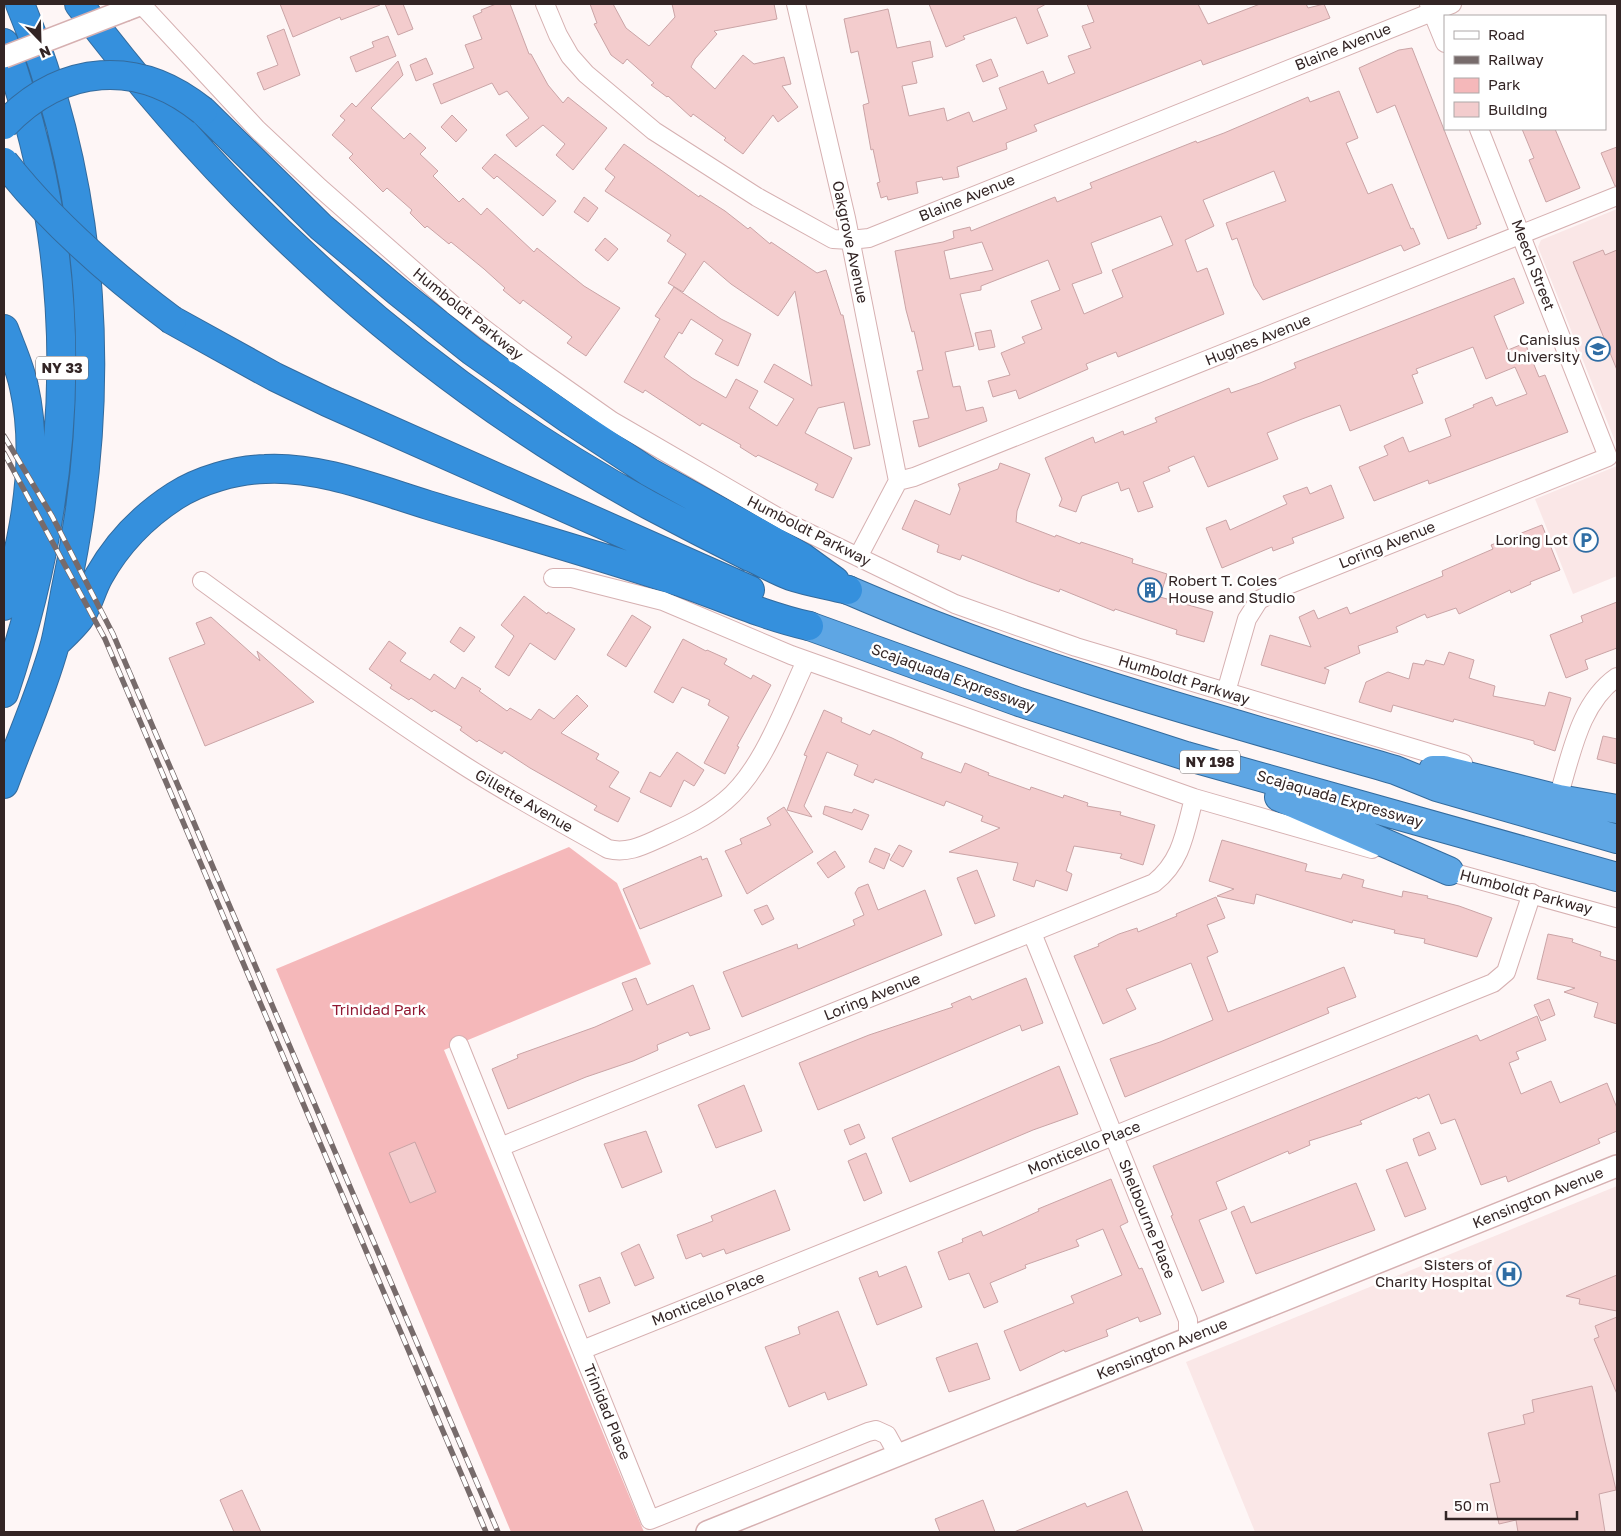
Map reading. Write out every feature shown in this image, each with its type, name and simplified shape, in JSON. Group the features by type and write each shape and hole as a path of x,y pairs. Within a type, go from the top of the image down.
{"highway":[{"name":"NY 33","path":"4,784 55,644 76,541 86,468 91,370 89,290 80,215 67,150 45,72 20,4"},
{"path":"80,4 152,96 216,168 278,232 365,310 442,371 551,446 664,513 790,576 848,590 973,641 1099,684 1395,770 1437,787 1617,839"},
{"name":"NY 33","path":"4,43 23,102 46,194 56,265 62,361 60,432 53,495 35,585 4,693"},
{"path":"4,125 30,100 46,90 63,83 100,75 118,75 155,82 181,94 203,111 321,227 397,291 472,350 570,420 649,472 802,557 848,590"},
{"path":"4,162 36,200 76,242 119,279 172,320 252,365 327,402 786,606 809,626"},
{"path":"4,329 24,386 30,450 24,522 4,606"},
{"path":"55,644 80,618 98,578 110,559 129,534 151,513 177,495 204,482 235,472 265,469 297,470 357,484 646,572 780,620 809,626"},
{"name":"Scajaquada Expressway","path":"809,626 1019,702 1186,756 1617,877"},
{"path":"1186,756 1449,871"},
{"path":"1395,770 1444,770 1559,799 1617,809"}],"street":[{"name":"Blaine Avenue","path":"545,4 558,35 570,56 586,74 630,113 685,152 757,197 833,239 850,240 869,238 1431,8 1452,4"},
{"name":"Oakgrove Avenue","path":"798,4 850,240 898,481"},
{"path":"4,57 137,6"},
{"name":"Humboldt Parkway","path":"137,6 256,129 453,305 498,340 612,421 786,522 955,604 1076,647 1617,809"},
{"path":"1431,8 1444,40"},
{"name":"Meech Street","path":"1479,130 1608,457"},
{"name":"Hughes Avenue","path":"898,481 914,477 1617,196"},
{"name":"Loring Avenue","path":"1226,692 1248,619 1259,600 1288,585 1608,457"},
{"path":"858,557 898,481"},
{"name":"Humboldt Parkway","path":"553,578 572,578 663,601 806,661 1194,798 1617,918"},
{"name":"Gillette Avenue","path":"202,581 362,698 457,762 521,802 608,849 621,852 639,847 678,830 710,812 726,800 759,758 806,661"},
{"path":"1560,791 1585,715 1596,697 1617,677"},
{"name":"Loring Avenue","path":"500,1147 1154,883 1163,876 1178,856 1194,798"},
{"name":"Monticello Place","path":"582,1350 1498,980 1508,968 1532,893"},
{"name":"Shelbourne Place","path":"1032,933 1188,1320 1188,1339"},
{"name":"Trinidad Place","path":"459,1044 650,1520 868,1432 876,1430 887,1435 898,1456"},
{"name":"Kensington Avenue","path":"707,1532 1617,1166"}],"shaded area":[{"name":"Canisius University","path":"1617,209 1617,446 1538,247 1541,240"},
{"name":"Loring Lot","path":"1617,466 1617,576 1573,594 1535,499"},
{"name":"Sisters of Charity Hospital","path":"1617,1186 1617,1532 1255,1532 1186,1362"}],"green space":[{"name":"Trinidad Park","path":"569,847 617,883 651,964 444,1050 644,1532 511,1532 276,969"}],"building":[{"path":"280,4 380,5 341,20 340,17 293,37"},
{"path":"385,4 403,4 413,29 398,35"},
{"path":"496,4 510,4 529,54 531,54 548,85 563,103 568,97 607,128 573,170 556,155 565,144 543,125 516,147 506,135 529,118 507,91 499,95 492,83 441,104 433,84 474,68 465,45 482,39 473,16 482,12 481,10"},
{"path":"590,4 613,4 626,28 649,46 675,17 672,4 774,4 777,19 714,31 717,34 695,59 691,67 715,89 743,55 754,64 784,57 791,84 782,86 798,107 778,122 773,115 743,154 724,140 726,138 693,114 691,117 668,96 651,85 654,83 627,59 623,64 611,55 594,24 597,23"},
{"path":"929,4 1046,4 1037,9 1048,36 1027,44 1016,17 963,36 965,39 946,47"},
{"path":"1087,4 1198,4 1208,24 1260,4 1306,4 1308,8 1324,4 1330,18 1203,65 1201,60 1034,125 1037,131 1006,143 1007,149 957,167 959,177 943,180 942,177 916,182 918,193 888,200 887,196 881,198 877,183 880,182 873,149 871,150 863,105 869,103 858,51 851,53 844,19 888,9 897,48 930,41 933,57 912,62 917,83 902,86 909,116 944,108 947,121 969,112 973,122 1007,109 999,88 1043,71 1048,84 1075,73 1068,56 1091,48 1082,26 1094,22"},
{"path":"284,29 300,75 264,90 257,73 278,65 267,36"},
{"path":"388,36 396,56 356,72 350,57 374,47 372,42"},
{"path":"1412,48 1481,224 1476,226 1477,228 1448,239 1395,105 1377,113 1359,68 1399,50"},
{"path":"426,58 433,74 416,81 410,65"},
{"path":"991,59 998,76 983,82 976,65"},
{"path":"398,61 403,75 371,108 404,139 410,133 426,148 420,154 438,171 433,176 459,202 463,198 481,215 487,208 534,252 537,248 584,286 620,308 586,356 567,343 572,337 523,300 520,304 503,290 505,288 484,269 451,242 449,244 427,226 425,228 410,213 412,210 387,188 383,192 349,158 353,154 332,135 345,120 340,116 352,103 356,107"},
{"path":"1339,91 1358,138 1346,143 1368,194 1392,184 1411,229 1413,228 1420,244 1404,251 1401,245 1263,300 1254,286 1237,238 1232,240 1226,223 1286,201 1274,171 1203,200 1214,226 1185,240 1197,272 1207,268 1224,314 1118,357 1116,352 1086,364 1088,369 1019,399 1016,390 993,397 988,381 1010,375 1001,353 1025,343 1022,337 1042,329 1031,301 1060,290 1048,260 981,286 981,290 960,294 974,346 945,352 953,387 960,386 966,411 983,407 987,421 919,447 913,421 929,418 917,371 923,370 914,331 912,332 906,310 895,251 943,242 954,238 953,231 970,227 971,231 1055,197 1057,202 1092,188 1090,183 1196,141 1197,143 1224,133 1308,97 1310,102","holes":["1161,216 1173,245 1112,270 1123,297 1084,314 1072,284 1102,273 1091,243","982,242 993,270 950,279 944,251"]},
{"path":"452,115 467,130 456,142 441,127"},
{"path":"1522,130 1555,130 1580,188 1546,202 1529,160 1534,158"},
{"path":"624,144 699,197 700,195 725,211 748,229 750,227 770,244 771,242 817,273 826,270 841,315 843,315 870,445 854,449 844,402 818,408 805,433 852,458 833,498 815,490 818,484 758,455 756,457 740,447 741,445 702,423 700,426 645,390 643,393 624,382 660,319 655,316 674,287 721,319 751,334 738,366 715,354 723,340 691,319 682,334 679,332 664,357 692,378 726,398 736,379 758,391 749,408 777,426 794,399 764,382 774,364 812,386 795,291 778,316 731,284 704,261 683,292 668,283 686,254 667,241 671,235 605,191 615,177 605,169"},
{"path":"1617,147 1617,186 1615,186 1601,153"},
{"path":"495,154 556,201 543,216 497,176 494,179 482,168"},
{"path":"584,197 598,208 588,222 574,212"},
{"path":"605,238 618,249 608,261 595,250"},
{"path":"1603,250 1605,255 1617,250 1617,370 1573,262"},
{"path":"1514,278 1524,303 1494,316 1508,350 1525,343 1539,377 1545,375 1568,432 1429,484 1428,480 1374,501 1359,467 1388,455 1384,446 1403,437 1409,452 1451,436 1445,419 1474,407 1473,405 1492,397 1496,406 1527,394 1515,367 1486,379 1473,347 1416,369 1418,373 1412,375 1423,403 1350,431 1340,405 1302,419 1267,433 1278,459 1208,487 1194,456 1168,467 1170,471 1143,482 1153,507 1138,512 1129,488 1121,491 1118,482 1082,496 1076,512 1059,506 1062,499 1045,458 1093,437 1095,443 1123,431 1124,435 1157,422 1155,418 1229,388 1231,393 1260,383 1296,368 1294,363"},
{"path":"991,330 995,347 979,350 975,333"},
{"path":"1000,463 1030,474 1017,511 1016,522 1055,537 1056,535 1080,544 1081,542 1133,559 1132,563 1167,574 1160,597 1213,612 1204,642 1176,634 1177,630 1115,609 1114,611 1060,589 1059,592 962,555 960,560 937,552 939,545 902,529 915,500 950,515 960,489 958,484 998,469"},
{"path":"1331,485 1344,518 1292,538 1294,543 1273,551 1272,547 1222,568 1206,528 1226,520 1230,530 1287,504 1283,496 1307,487 1310,494"},
{"path":"1542,525 1560,570 1530,582 1531,584 1511,593 1510,590 1459,614 1456,608 1427,618 1425,614 1396,627 1398,632 1358,646 1360,653 1324,668 1329,670 1325,684 1261,665 1270,635 1311,647 1299,617 1314,610 1318,619 1347,607 1350,614 1443,576 1442,571 1493,549 1491,545"},
{"path":"524,596 547,614 548,612 575,629 555,660 530,643 509,676 495,667 514,636 501,625"},
{"path":"1617,602 1617,648 1585,660 1588,669 1566,678 1550,635 1583,622 1581,616"},
{"path":"632,615 651,627 626,667 607,655"},
{"path":"211,617 260,661 257,651 314,702 205,746 169,658 205,644 196,623"},
{"path":"460,627 475,637 464,652 450,642"},
{"path":"683,639 727,659 724,664 751,679 753,675 771,685 737,746 739,747 725,774 704,763 729,717 708,705 710,700 682,687 673,703 654,692"},
{"path":"389,641 406,653 400,661 430,680 434,674 455,689 462,677 481,689 479,691 507,711 510,708 531,720 539,709 554,719 577,695 588,706 561,733 599,754 596,759 619,772 609,787 630,798 618,822 594,810 597,806 504,751 502,754 479,740 477,742 460,730 462,727 434,710 432,712 411,698 409,700 390,688 392,685 369,669"},
{"path":"1449,652 1474,660 1469,678 1495,686 1493,696 1545,706 1549,692 1571,698 1555,751 1534,744 1534,741 1454,719 1453,722 1393,705 1391,712 1359,702 1366,682 1388,672 1409,679 1413,663 1424,665 1426,660 1444,665"},
{"path":"824,710 842,718 841,722 870,735 873,730 892,738 923,753 921,758 961,773 965,763 989,773 988,775 1030,790 1031,787 1063,798 1064,795 1088,803 1087,806 1121,812 1120,815 1155,825 1143,865 1120,858 1122,854 1074,846 1066,871 1072,874 1067,891 1036,880 1034,887 1013,880 1018,863 949,852 1000,828 981,821 983,816 946,801 944,806 875,779 873,783 854,775 858,765 827,752 804,806 812,817 787,810 807,756 804,755"},
{"path":"1603,736 1617,739 1617,764 1597,759"},
{"path":"677,752 704,770 694,786 684,780 671,807 640,792 650,772 660,777"},
{"path":"825,806 852,813 854,809 869,815 862,830 823,814"},
{"path":"784,807 813,852 747,894 725,851 742,844 740,839 771,825 767,818"},
{"path":"1222,840 1307,864 1305,871 1341,879 1343,874 1364,880 1362,887 1402,897 1403,891 1428,896 1427,898 1459,906 1492,918 1477,957 1424,943 1425,939 1394,933 1395,930 1353,920 1352,923 1256,894 1254,904 1217,896 1234,889 1209,881"},
{"path":"899,845 912,851 903,867 890,860"},
{"path":"875,848 890,854 884,869 869,862"},
{"path":"835,851 845,867 828,878 817,863"},
{"path":"701,856 702,860 707,858 722,896 640,929 623,889"},
{"path":"977,870 995,916 975,924 957,878"},
{"path":"868,884 878,910 925,890 942,935 742,1017 723,972 797,944 798,949 855,925 853,920 864,915 855,893 858,888"},
{"path":"1216,897 1225,918 1207,925 1218,952 1207,957 1228,1012 1344,967 1356,997 1327,1008 1329,1013 1125,1097 1110,1059 1160,1042 1213,1020 1191,963 1126,989 1136,1009 1103,1024 1074,956 1099,946 1098,944 1119,934 1137,928 1138,932"},
{"path":"767,905 774,919 762,925 754,910"},
{"path":"1548,934 1573,939 1572,942 1601,952 1600,956 1617,961 1617,1024 1594,1017 1598,1003 1564,992 1575,988 1537,979"},
{"path":"636,978 647,1005 693,985 710,1029 690,1036 688,1032 657,1045 658,1050 633,1061 586,1077 508,1109 492,1069 518,1058 517,1055 595,1027 633,1010 622,983"},
{"path":"1026,978 1043,1023 1022,1031 1020,1025 818,1110 799,1063 869,1035 953,1007 951,1004 970,996 972,1000"},
{"path":"1549,999 1555,1015 1541,1021 1534,1005"},
{"path":"1537,1016 1546,1040 1516,1052 1519,1059 1509,1063 1521,1094 1551,1081 1560,1103 1607,1083 1617,1108 1617,1131 1598,1139 1600,1143 1508,1182 1506,1176 1481,1185 1455,1119 1441,1124 1429,1094 1418,1099 1417,1097 1360,1121 1362,1124 1309,1141 1310,1145 1289,1154 1288,1151 1216,1182 1227,1209 1199,1220 1224,1282 1202,1291 1153,1166 1477,1035 1480,1041"},
{"path":"1059,1066 1078,1114 1033,1130 910,1182 892,1138"},
{"path":"744,1085 762,1131 716,1148 698,1105"},
{"path":"859,1124 865,1138 850,1145 844,1130"},
{"path":"646,1131 662,1172 622,1188 604,1144"},
{"path":"1429,1132 1436,1149 1419,1156 1413,1139"},
{"path":"415,1142 436,1192 410,1203 389,1153"},
{"path":"866,1153 882,1193 864,1201 848,1161"},
{"path":"1407,1162 1426,1209 1405,1217 1386,1170"},
{"path":"1111,1179 1128,1222 1120,1226 1139,1269 1142,1268 1161,1314 1140,1322 1138,1317 1106,1330 1108,1336 1065,1352 1064,1350 1020,1371 1004,1331 1074,1303 1071,1296 1122,1275 1103,1229 1076,1240 1079,1246 1025,1265 1026,1268 990,1283 998,1302 984,1308 969,1273 949,1280 938,1252 963,1242 962,1239 981,1231 983,1236 1039,1211 1038,1209"},
{"path":"1356,1183 1375,1230 1256,1274 1231,1212 1244,1206 1251,1223"},
{"path":"775,1190 790,1230 726,1254 724,1249 703,1257 701,1253 686,1259 677,1235 713,1221 711,1216"},
{"path":"639,1244 654,1278 635,1286 621,1253"},
{"path":"906,1266 922,1307 877,1325 859,1278 877,1271 879,1277"},
{"path":"1617,1275 1617,1311 1579,1304 1580,1299 1566,1296"},
{"path":"600,1277 610,1303 589,1312 579,1285"},
{"path":"838,1311 867,1385 828,1400 825,1392 789,1407 765,1347 800,1334 798,1327"},
{"path":"1617,1317 1617,1394 1594,1339 1599,1337 1595,1326"},
{"path":"977,1343 990,1379 949,1392 936,1358"},
{"path":"1592,1386 1616,1490 1599,1494 1605,1532 1518,1532 1516,1520 1499,1524 1490,1484 1500,1482 1488,1433 1525,1424 1523,1415 1534,1412 1532,1400"},
{"path":"242,1490 261,1532 234,1532 220,1500"},
{"path":"1127,1491 1143,1532 1014,1532 1085,1503 1087,1507"},
{"path":"983,1500 995,1532 940,1532 935,1519"}],"railway":[{"path":"4,436 52,516 113,634 498,1532"},
{"path":"4,453 105,639 486,1532"}],"place":[{"name":"Canisius University","path":"1598,349"},
{"name":"Loring Lot","path":"1586,540"},
{"name":"Robert T. Coles House and Studio","path":"1150,590"},
{"name":"Sisters of Charity Hospital","path":"1509,1274"}]}
